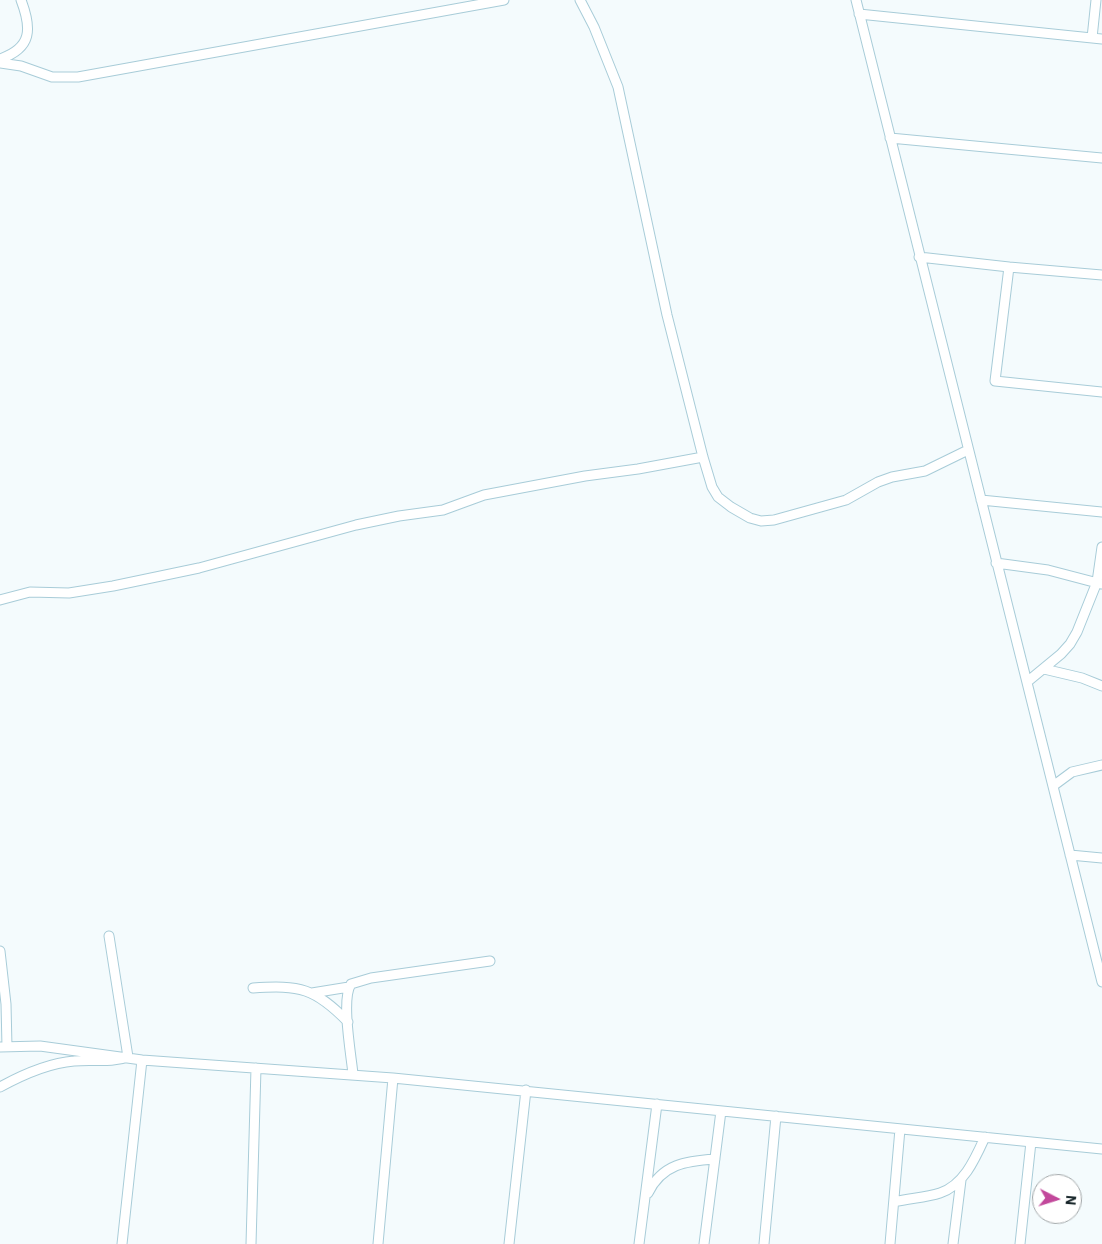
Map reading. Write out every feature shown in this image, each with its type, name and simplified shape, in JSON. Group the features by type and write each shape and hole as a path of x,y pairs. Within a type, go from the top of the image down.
{"street":[{"path":"0,61 18,51 26,40 27,23 21,0"},
{"path":"0,61 28,68 52,77 78,77 504,0"},
{"path":"580,0 594,27 618,87 668,315 703,457 712,487 718,497 732,508 750,518 762,521 790,517 846,500 878,482 892,477 925,471 968,450"},
{"path":"856,0 1102,982"},
{"path":"1092,38 1096,0"},
{"path":"859,14 1102,39"},
{"path":"890,138 1102,158"},
{"path":"919,257 1009,268 1102,275"},
{"path":"1009,268 996,381 1102,392"},
{"path":"0,600 30,592 52,593 87,590 190,570 356,525 399,516 443,510 484,495 703,457"},
{"path":"981,500 1102,512"},
{"path":"1027,682 1044,669 1070,644 1100,583 1102,547"},
{"path":"996,563 1048,570 1100,583"},
{"path":"1044,669 1082,678 1102,686"},
{"path":"1053,786 1072,772 1102,766"},
{"path":"1070,854 1102,858"},
{"path":"108,936 128,1057"},
{"path":"0,951 6,1004 4,1047 40,1046 142,1060 353,1074 526,1090 1102,1149"},
{"path":"353,1074 347,995 349,987 353,982 490,962"},
{"path":"254,988 281,986 298,988 312,993 333,1007 348,1022"},
{"path":"312,993 349,987"},
{"path":"0,1087 35,1071 64,1062 119,1060 128,1057"},
{"path":"122,1244 142,1060"},
{"path":"250,1244 256,1068"},
{"path":"378,1244 393,1078"},
{"path":"509,1244 526,1090"},
{"path":"639,1244 657,1104"},
{"path":"704,1244 721,1111"},
{"path":"764,1244 776,1116"},
{"path":"890,1244 900,1129"},
{"path":"894,1202 940,1193 952,1187 961,1180 973,1163 985,1137"},
{"path":"1020,1244 1031,1142"},
{"path":"644,1200 653,1182 667,1171 685,1162 715,1159"},
{"path":"953,1244 961,1180"}]}
